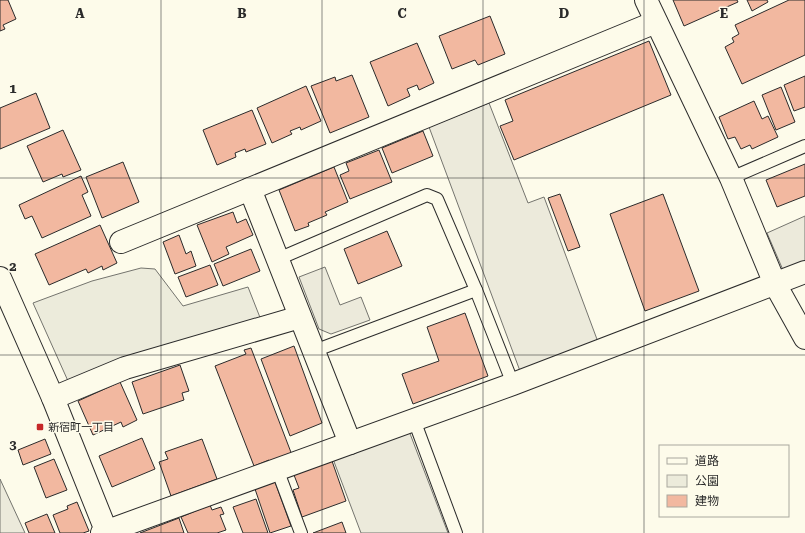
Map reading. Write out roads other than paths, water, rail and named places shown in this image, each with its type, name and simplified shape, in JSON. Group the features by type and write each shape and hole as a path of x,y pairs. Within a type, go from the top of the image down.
{"street":[{"path":"646,0 731,178 775,284 805,338"},
{"path":"121,242 656,22"},
{"path":"250,189 350,443"},
{"path":"0,278 53,398 105,533 513,384 805,272"},
{"path":"53,398 125,368 300,317"}],"lane":[{"path":"731,178 805,146"},
{"path":"278,259 427,196 437,200 476,290 513,384"},
{"path":"314,351 476,290"},
{"path":"414,420 456,533"},
{"path":"277,469 301,533"}],"place":[{"name":"新宿町一丁目","path":"40,427"}]}
